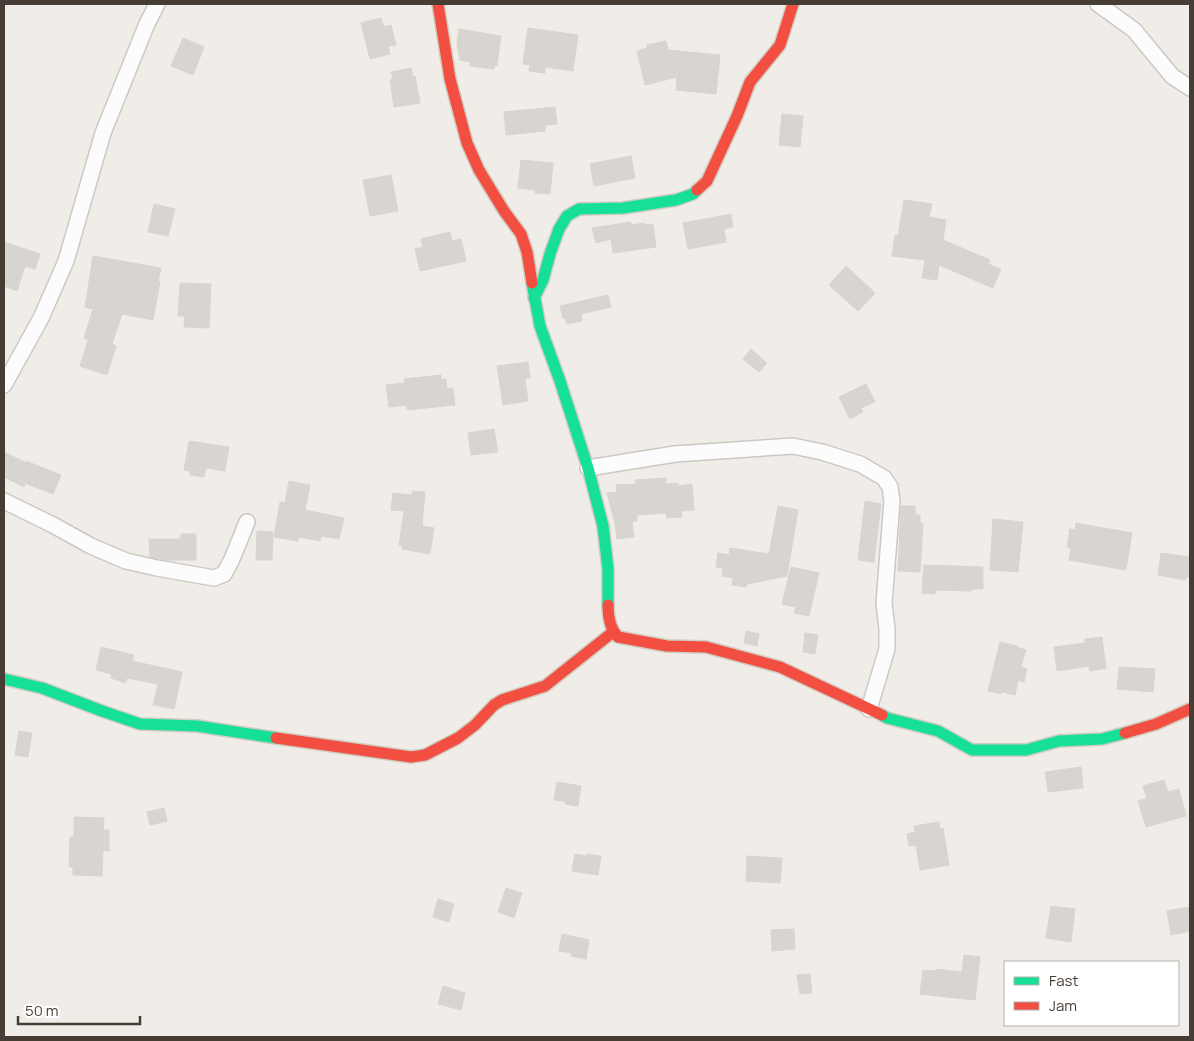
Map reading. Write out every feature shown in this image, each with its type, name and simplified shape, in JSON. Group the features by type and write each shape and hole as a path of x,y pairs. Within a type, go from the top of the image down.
{"street":[{"path":"4,385 41,318 66,261 103,133 146,26 158,4"},
{"path":"438,4 450,80 467,143 479,170 504,211 521,234 527,252 540,326 588,468 603,526 608,569 608,610 613,632 618,637 626,640 667,646 706,647 780,667 886,718 938,731 972,750 1026,750 1059,741 1102,739 1156,724 1190,709"},
{"path":"534,298 543,280 559,229 567,216 579,209 623,208 676,200 692,194 707,181 737,116 750,82 780,45 792,4"},
{"path":"1098,4 1134,30 1172,76 1190,88"},
{"path":"588,468 675,454 793,446 822,452 860,464 884,478 890,487 892,501 884,603 887,649 869,709"},
{"path":"4,501 91,546 126,561 214,578 224,574 248,522"},
{"path":"4,679 42,688 140,724 197,726 411,757 425,755 458,738 502,700 545,686 613,632"}],"building":[{"path":"381,18 384,27 391,25 396,45 388,46 390,54 370,59 361,23"},
{"path":"528,28 578,35 573,71 545,67 545,73 529,71 530,65 523,64"},
{"path":"459,29 501,36 497,66 495,65 494,69 470,66 470,62 460,60 457,44"},
{"path":"183,38 204,47 193,75 171,66"},
{"path":"666,41 668,50 720,55 716,94 676,90 677,77 645,85 637,51 647,48 647,45"},
{"path":"411,68 413,77 415,76 420,103 394,107 390,80 393,79 391,72"},
{"path":"555,107 557,124 545,125 545,131 506,135 504,112"},
{"path":"782,114 803,116 800,147 779,145"},
{"path":"631,156 635,178 594,186 590,164"},
{"path":"521,160 553,163 550,194 535,193 535,190 518,188"},
{"path":"391,175 398,211 370,216 363,180"},
{"path":"904,200 932,204 929,217 946,220 943,240 990,260 988,264 1001,269 993,288 939,265 937,280 922,278 925,260 892,256 895,235 898,236"},
{"path":"154,204 175,209 168,236 148,232"},
{"path":"731,214 733,227 724,229 726,242 688,249 683,223"},
{"path":"631,222 631,225 653,224 656,247 613,253 611,239 596,243 592,228"},
{"path":"450,232 452,241 461,239 466,261 420,271 415,249 423,247 421,239"},
{"path":"4,242 40,254 35,269 25,266 17,291 4,286"},
{"path":"93,256 161,268 153,320 122,314 112,344 116,346 107,375 80,366 88,340 84,338 93,309 85,307"},
{"path":"846,266 875,293 858,311 829,285"},
{"path":"180,283 211,284 209,328 184,327 185,316 178,316"},
{"path":"608,295 611,307 581,314 582,321 567,324 565,318 563,318 560,306"},
{"path":"751,349 767,363 759,372 743,359"},
{"path":"528,362 530,378 525,379 528,401 503,405 497,366"},
{"path":"441,375 441,380 446,379 447,389 453,388 455,405 407,410 407,405 389,407 386,385 405,383 404,379"},
{"path":"866,384 875,402 861,408 863,412 850,419 839,397"},
{"path":"494,429 498,452 471,455 468,433"},
{"path":"189,441 229,447 225,471 206,468 204,477 190,475 190,471 184,470"},
{"path":"4,452 26,463 26,461 61,475 53,494 25,483 24,487 4,477"},
{"path":"666,478 666,484 678,483 678,486 692,484 694,510 681,511 682,517 667,518 666,513 637,515 637,521 632,521 634,537 617,539 607,493 617,492 616,485 636,484 635,480"},
{"path":"289,481 310,485 305,510 344,518 339,539 321,536 320,541 299,537 298,541 274,537 280,502 285,503"},
{"path":"413,491 425,492 422,526 434,528 430,554 402,549 403,545 399,545 404,511 391,510 393,493 412,495"},
{"path":"865,501 881,504 874,562 858,560"},
{"path":"778,506 798,510 787,576 747,584 746,587 732,585 733,578 722,576 723,568 716,567 718,553 729,555 730,548 769,554"},
{"path":"901,506 915,506 915,515 920,515 920,524 923,523 920,572 898,571"},
{"path":"993,519 1023,522 1018,572 990,570"},
{"path":"1076,523 1132,533 1126,570 1069,560 1071,548 1067,547 1070,529 1075,530"},
{"path":"257,531 273,532 272,560 256,560"},
{"path":"181,534 196,534 196,560 166,560 150,557 149,539 181,539"},
{"path":"1161,553 1190,557 1190,577 1186,577 1185,580 1158,575"},
{"path":"924,565 983,567 983,589 972,589 972,591 935,590 935,594 922,593"},
{"path":"791,567 819,573 809,616 794,613 796,607 782,604"},
{"path":"746,631 759,634 757,646 744,643"},
{"path":"805,633 818,635 815,654 803,652"},
{"path":"1102,637 1106,668 1090,671 1089,666 1057,671 1054,647 1085,643 1085,639"},
{"path":"1000,642 1026,650 1021,667 1027,669 1024,682 1018,680 1015,695 988,691"},
{"path":"101,647 134,655 132,661 182,672 174,709 153,705 158,684 127,678 125,683 111,678 112,674 96,670"},
{"path":"1119,667 1155,669 1153,692 1117,689"},
{"path":"19,731 32,733 28,757 15,755"},
{"path":"1081,767 1083,788 1048,792 1045,772"},
{"path":"1164,780 1168,792 1179,789 1186,816 1146,827 1138,801 1147,798 1143,786"},
{"path":"557,782 581,786 578,806 565,804 565,801 554,800"},
{"path":"164,808 167,821 150,825 147,812"},
{"path":"74,817 104,818 103,830 109,830 109,851 103,850 102,876 73,875 73,867 69,867 70,837 74,837"},
{"path":"939,822 940,829 943,828 949,865 920,870 916,845 909,846 907,834 915,832 914,826"},
{"path":"575,854 601,856 598,875 572,871"},
{"path":"747,856 782,858 780,883 746,881"},
{"path":"506,888 522,893 514,918 498,912"},
{"path":"438,899 454,904 449,922 433,917"},
{"path":"1051,906 1075,909 1071,942 1046,938"},
{"path":"1190,907 1190,931 1171,935 1167,911"},
{"path":"794,929 795,949 772,951 771,930"},
{"path":"562,934 589,940 586,959 571,956 572,953 559,951"},
{"path":"964,955 980,957 975,1000 920,994 923,970 936,971 937,969 962,972"},
{"path":"810,974 812,993 800,994 797,975"},
{"path":"443,986 465,993 461,1010 438,1004"}],"traffic: fast":[{"path":"534,298 543,280 559,229 567,216 579,209 623,208 676,200 693,194 697,190"},
{"path":"532,283 540,326 588,468 603,526 608,569 608,605"},
{"path":"4,679 42,688 140,724 197,726 276,738"},
{"path":"882,715 887,718 938,731 972,750 1026,750 1059,741 1102,739 1125,733"}],"traffic: jam":[{"path":"438,4 450,79 467,143 479,170 504,211 521,234 527,252 532,283"},
{"path":"697,190 707,181 737,116 750,82 780,45 793,4"},
{"path":"608,605 610,622 618,637 667,646 706,647 780,667 882,715"},
{"path":"276,738 411,757 425,755 458,738 502,700 545,686 613,632"},
{"path":"1125,733 1156,724 1190,709"}]}
